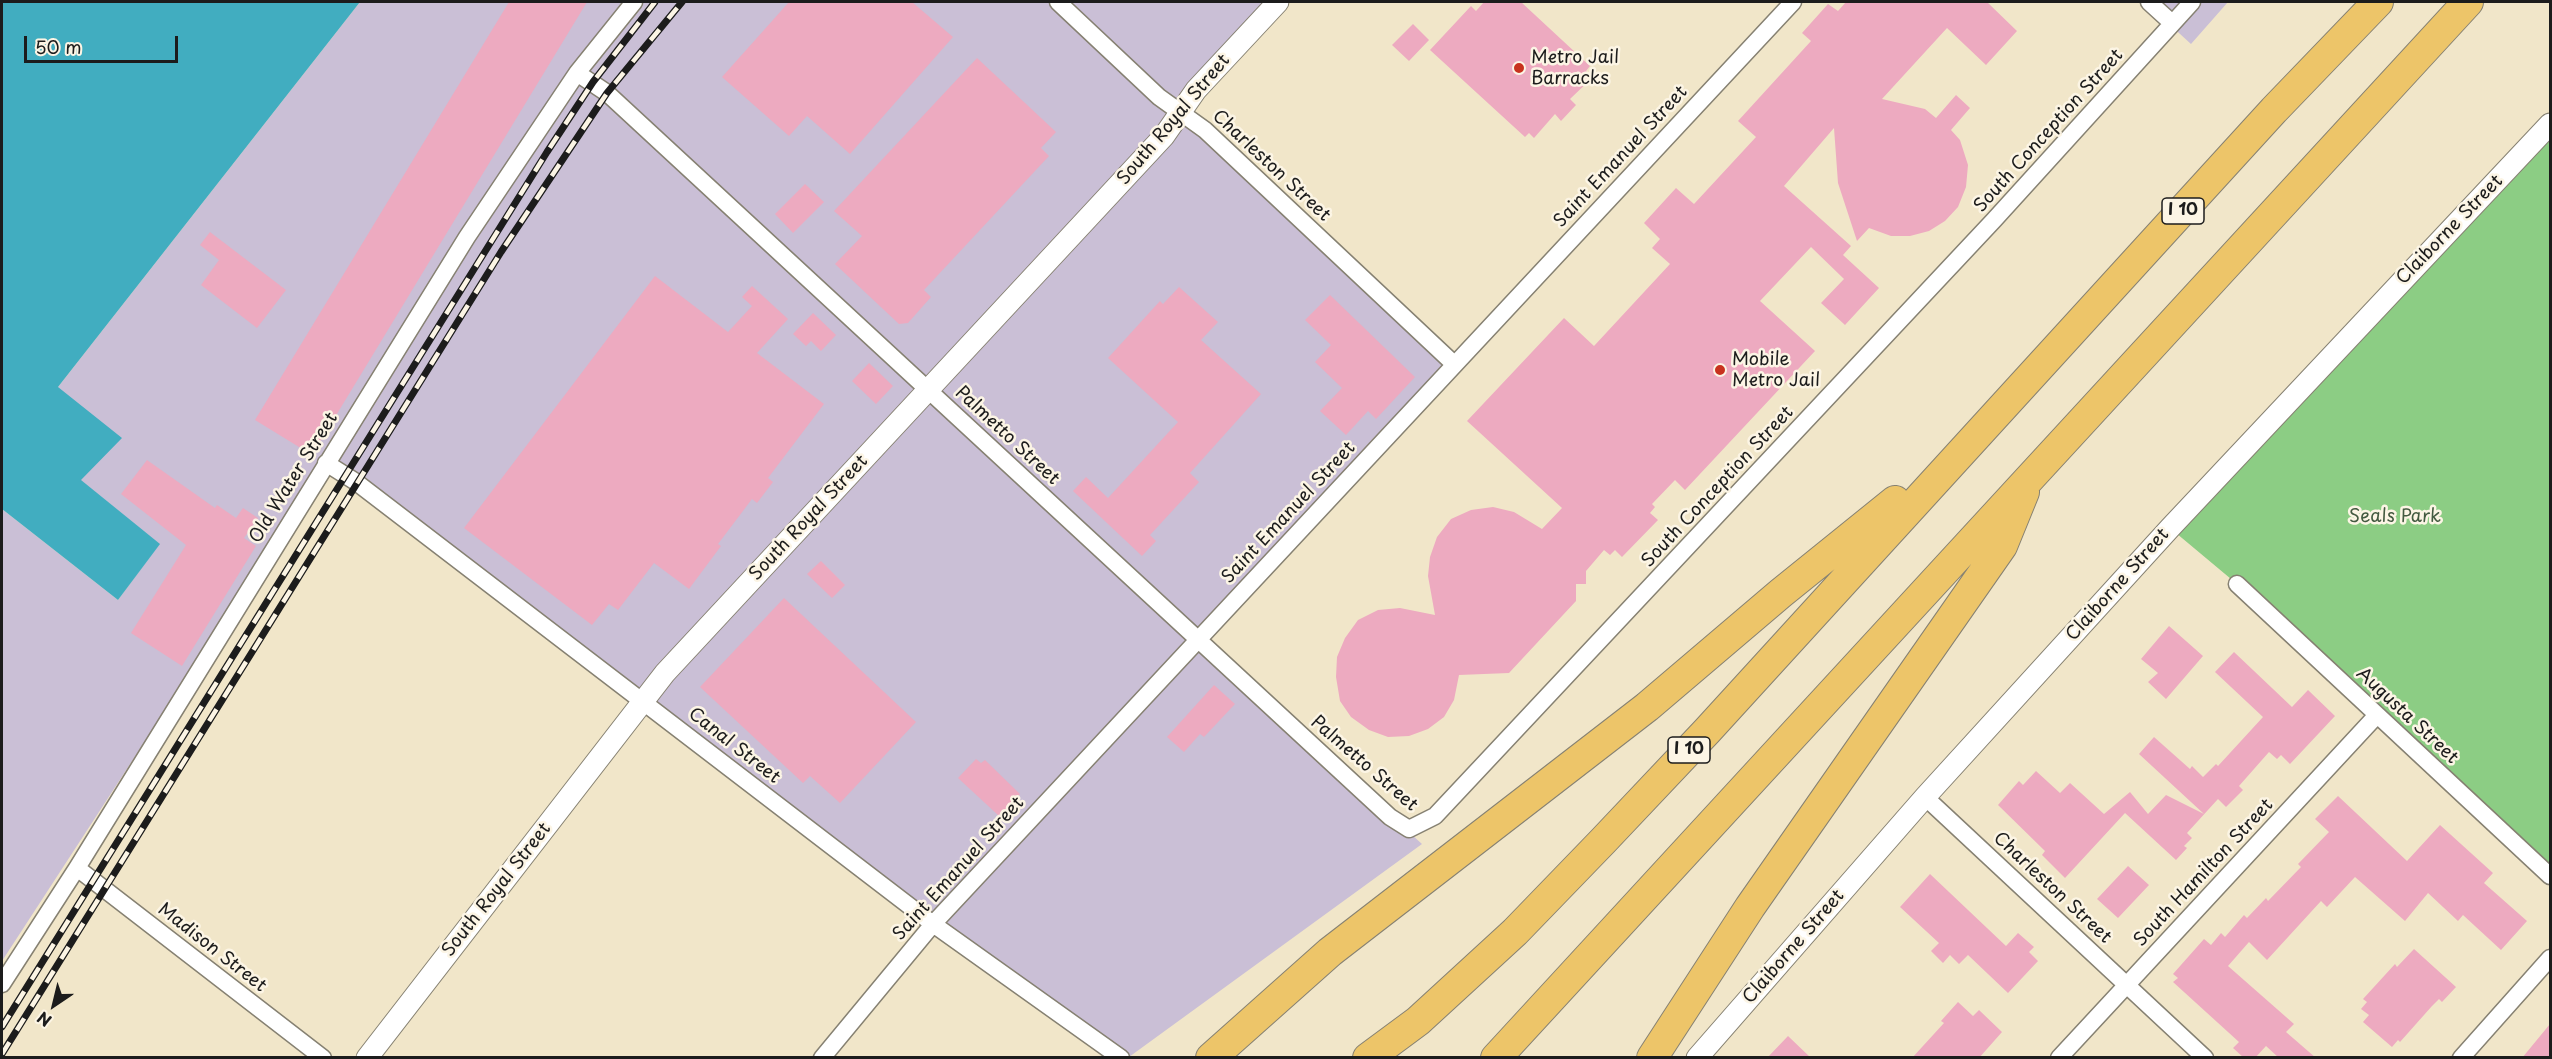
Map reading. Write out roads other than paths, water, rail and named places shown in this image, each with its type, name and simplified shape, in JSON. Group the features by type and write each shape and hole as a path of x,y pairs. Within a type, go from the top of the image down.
{"highway":[{"name":"I 10","path":"1368,1058 1418,1021 1531,916 1707,730 2274,110 2378,2"},
{"path":"1496,1058 2468,2"},
{"path":"1211,1058 1330,951 1647,707 1989,422"},
{"path":"1652,1058 1750,907 2002,546 2031,475"}],"street":[{"name":"Old Water Street","path":"2,984 77,868 466,237 576,73 634,2"},
{"name":"Charleston Street","path":"1058,2 1159,97 1205,130 1454,364"},
{"name":"South Royal Street","path":"368,1058 665,673 1164,136 1196,90 1278,2"},
{"name":"Saint Emanuel Street","path":"822,1058 933,924 1793,2"},
{"path":"2149,2 2172,24"},
{"name":"South Conception Street","path":"1409,829 1435,816 1986,229 2192,2"},
{"name":"Palmetto Street","path":"576,73 607,93 1390,817 1409,829"},
{"name":"Claiborne Street","path":"1697,1058 1925,797 2170,528 2550,124"},
{"name":"Canal Street","path":"326,463 356,482 933,924 1121,1058"},
{"name":"Augusta Street","path":"2236,584 2550,876"},
{"name":"South Hamilton Street","path":"2059,1058 2377,715"},
{"name":"Charleston Street","path":"1925,797 2205,1058"},
{"name":"Madison Street","path":"77,868 323,1058"},
{"path":"2461,1058 2550,957"}],"water":[{"path":"2,2 360,2 58,387 122,438 81,480 160,544 118,600 2,509"}],"railway":[{"path":"2,1027 547,152 593,82 655,2"},
{"path":"2,1054 501,252 607,93 682,2"}],"place":[{"name":"Metro Jail Barracks","path":"1519,68"},
{"name":"Mobile Metro Jail","path":"1720,370"}],"park label":[{"name":"Seals Park","path":"2395,517"}]}
